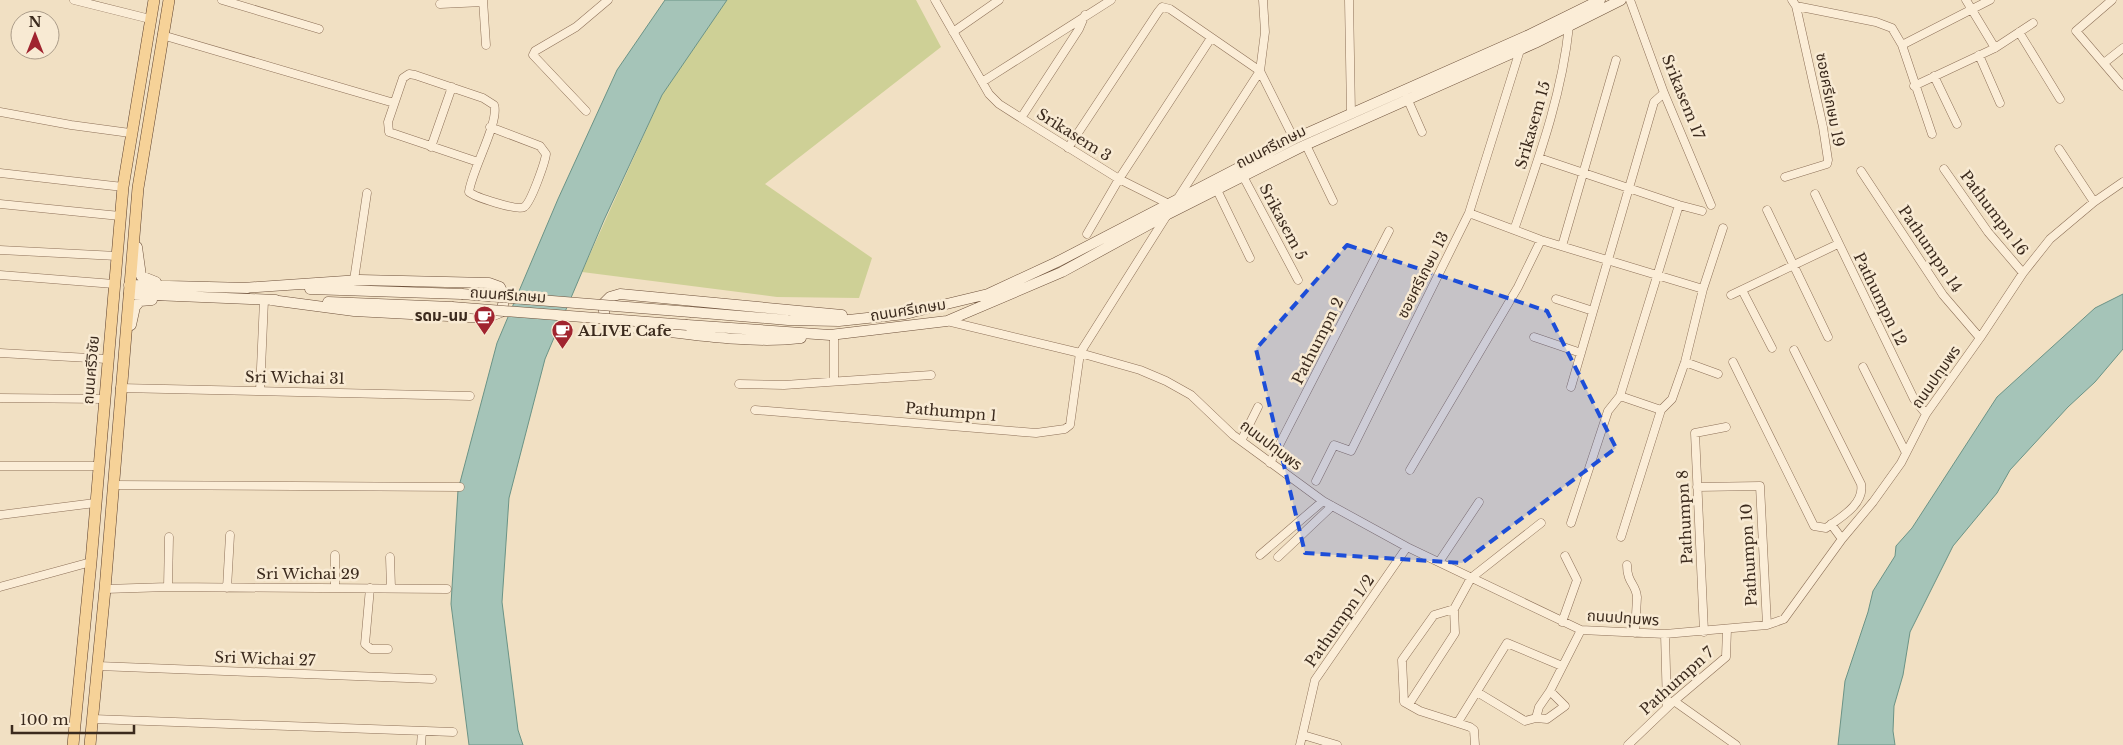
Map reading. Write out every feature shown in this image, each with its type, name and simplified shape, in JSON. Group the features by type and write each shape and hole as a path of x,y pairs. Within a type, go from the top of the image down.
{"main road":[{"path":"124,288 117,281 116,261 123,187 130,133 154,0"},
{"name":"ถนนศรีวิชัย","path":"90,745 124,356 124,288 145,135 169,0"},
{"name":"ถนนศรีเกษม","path":"201,292 242,288 462,294 788,320 839,321 905,314 988,294 1057,262 1167,203 1351,112 1530,34 1600,0"},
{"name":"ถนนศรีเกษม","path":"124,288 201,292 267,300 452,307 832,334 947,322 1062,272 1168,214 1244,178 1306,145 1407,98 1520,50 1621,0"},
{"path":"130,133 145,135"},
{"path":"135,218 138,266 141,276 150,281 201,292"},
{"path":"242,288 354,280 489,283 503,291 504,307 497,315 486,318 354,311 267,300"},
{"name":"ถนนศรีวิชัย","path":"73,745 91,562 109,345 117,303 124,288"},
{"path":"124,356 135,307 140,302 201,292"},
{"path":"832,334 771,340 616,326 604,318 604,304 610,297 620,294 838,315 905,314"},
{"path":"96,484 113,485"}],"street":[{"path":"74,0 150,19"},
{"path":"222,0 319,29"},
{"path":"586,110 536,60 534,53 576,26 608,0"},
{"path":"934,0 982,82 999,104 1021,118"},
{"path":"953,32 999,0"},
{"path":"982,82 1111,0"},
{"path":"1178,198 1260,71 1265,32 1263,0"},
{"path":"1349,0 1351,112"},
{"name":"Srikasem 17","path":"1630,0 1664,93 1681,128 1711,205"},
{"path":"1966,0 1995,48"},
{"path":"1902,45 1972,11 1990,0"},
{"path":"2112,0 2076,31 2123,86"},
{"path":"440,4 483,1 486,45"},
{"path":"1794,3 1876,22 1892,28 1902,45 1914,86 1932,134"},
{"name":"ซอยศรีเกษม 19","path":"1785,177 1827,164 1828,160 1823,127 1794,3"},
{"path":"1068,148 1162,7 1177,12 1260,71 1294,140"},
{"name":"Srikasem 3","path":"1085,15 1079,29 1021,118 1119,179 1167,203"},
{"path":"1914,86 1995,48 2033,24"},
{"name":"Srikasem 15","path":"1514,230 1539,158 1565,62 1569,26"},
{"path":"2019,32 2060,99"},
{"path":"162,35 394,103"},
{"path":"1087,234 1119,179 1211,38"},
{"path":"2104,63 2123,48"},
{"name":"ซอยศรีเกษม 13","path":"1316,481 1334,445 1351,451 1469,213 1520,50"},
{"path":"1979,55 2000,103"},
{"path":"1562,246 1616,60"},
{"path":"478,162 389,132 388,122 403,78 409,74 483,98 494,105 495,112 490,127 478,162 469,188 470,194 517,208 526,205 546,154 540,146 490,127"},
{"path":"1934,76 1957,124"},
{"path":"431,147 452,87"},
{"path":"1571,387 1654,102 1664,93"},
{"path":"1407,98 1422,132"},
{"path":"0,112 70,125 130,133"},
{"path":"1306,145 1333,201"},
{"path":"2059,149 2094,202"},
{"path":"1539,158 1702,211"},
{"name":"Pathumpn 16","path":"1944,169 1988,232 2022,273"},
{"name":"Pathumpn 14","path":"1861,171 1943,294 1980,338"},
{"path":"0,173 123,187"},
{"name":"Srikasem 5","path":"1244,178 1298,280"},
{"name":"ถนนปทุมพร","path":"947,322 1080,353 1140,370 1166,381 1191,395 1241,441 1323,501 1407,547 1581,630 1665,634 1766,625 1784,620 1842,539 1873,502 1906,453 1926,414 1980,338 2022,273 2050,239 2094,202 2123,182"},
{"path":"1217,190 1250,258"},
{"path":"354,280 367,193"},
{"name":"Pathumpn 12","path":"1816,194 1838,244 1914,399 1926,414"},
{"path":"0,204 120,216"},
{"path":"1571,523 1608,411 1620,396 1679,205"},
{"path":"1767,210 1828,337"},
{"path":"1469,213 1541,240 1703,289"},
{"path":"1080,353 1168,214"},
{"path":"1621,537 1661,410 1672,399 1685,362 1703,289 1723,228"},
{"name":"Pathumpn 2","path":"1270,463 1389,231"},
{"path":"1410,470 1518,287 1541,240"},
{"path":"1730,295 1838,244"},
{"path":"0,250 116,261"},
{"path":"0,274 124,288"},
{"path":"1742,290 1772,348"},
{"path":"1556,299 1592,311"},
{"path":"260,391 267,300"},
{"path":"832,334 834,380"},
{"path":"1534,337 1581,353"},
{"path":"1732,362 1814,526 1826,528 1861,498 1861,484 1794,350"},
{"path":"0,353 108,359"},
{"name":"Pathumpn 1","path":"755,410 1036,433 1065,429 1070,425 1080,353"},
{"path":"1685,362 1718,374"},
{"path":"1863,367 1906,453"},
{"path":"739,384 784,385 834,380 931,375"},
{"name":"Sri Wichai 31","path":"120,388 470,396"},
{"path":"1620,396 1661,410"},
{"path":"0,398 104,399"},
{"path":"1241,441 1258,407"},
{"name":"Pathumpn 8","path":"1704,632 1695,433 1726,427"},
{"path":"0,466 98,466"},
{"path":"113,485 460,487"},
{"name":"Pathumpn 10","path":"1697,487 1760,486 1766,625"},
{"path":"1260,555 1323,501"},
{"path":"1439,562 1478,502"},
{"path":"0,515 95,503"},
{"path":"1278,557 1332,506"},
{"path":"1409,704 1455,633 1454,609 1471,578 1541,524"},
{"path":"1831,524 1842,539"},
{"path":"227,588 230,535"},
{"path":"168,587 169,537"},
{"name":"Pathumpn 1/2","path":"1300,745 1315,680 1407,547"},
{"path":"335,555 335,588"},
{"path":"1562,622 1577,580 1565,556"},
{"path":"390,557 391,588"},
{"path":"0,587 91,562"},
{"path":"1627,565 1629,582 1637,592 1635,633"},
{"name":"Sri Wichai 29","path":"105,589 168,587 447,589"},
{"path":"370,588 365,644 371,649 388,649"},
{"path":"1454,609 1434,615 1402,660 1404,702 1420,711 1458,722 1474,730 1475,745"},
{"name":"Pathumpn 7","path":"1628,745 1670,704 1726,658 1727,629"},
{"path":"1536,718 1539,706 1550,691 1581,630"},
{"path":"1665,634 1670,704 1736,745"},
{"path":"1458,722 1508,643 1562,666"},
{"name":"Sri Wichai 27","path":"98,666 432,679"},
{"path":"1477,692 1526,721 1536,718 1547,719 1565,706 1550,691"},
{"path":"93,719 453,732"},
{"path":"421,745 422,731"},
{"path":"1303,735 1338,745"}],"highlighted area":[{"path":"1347,245 1547,311 1616,448 1462,563 1305,553 1256,349"}],"green space":[{"path":"727,0 916,0 941,47 765,184 872,258 859,298 777,297 582,272 662,95"}],"shaded area":[{"path":"665,0 727,0 662,95 604,220 545,359 509,498 502,602 518,730 523,745 469,745 451,604 458,490 497,343 558,199 617,70"},
{"path":"2123,294 2123,349 2095,382 2068,407 2010,470 1997,493 1953,546 1910,632 1903,675 1894,706 1893,731 1895,745 1838,745 1845,681 1873,591 1895,556 1896,546 1912,528 1997,397 2095,308"}],"place":[{"name":"รดม-นม","path":"484,335"},
{"name":"ALIVE Cafe","path":"562,350"}]}
